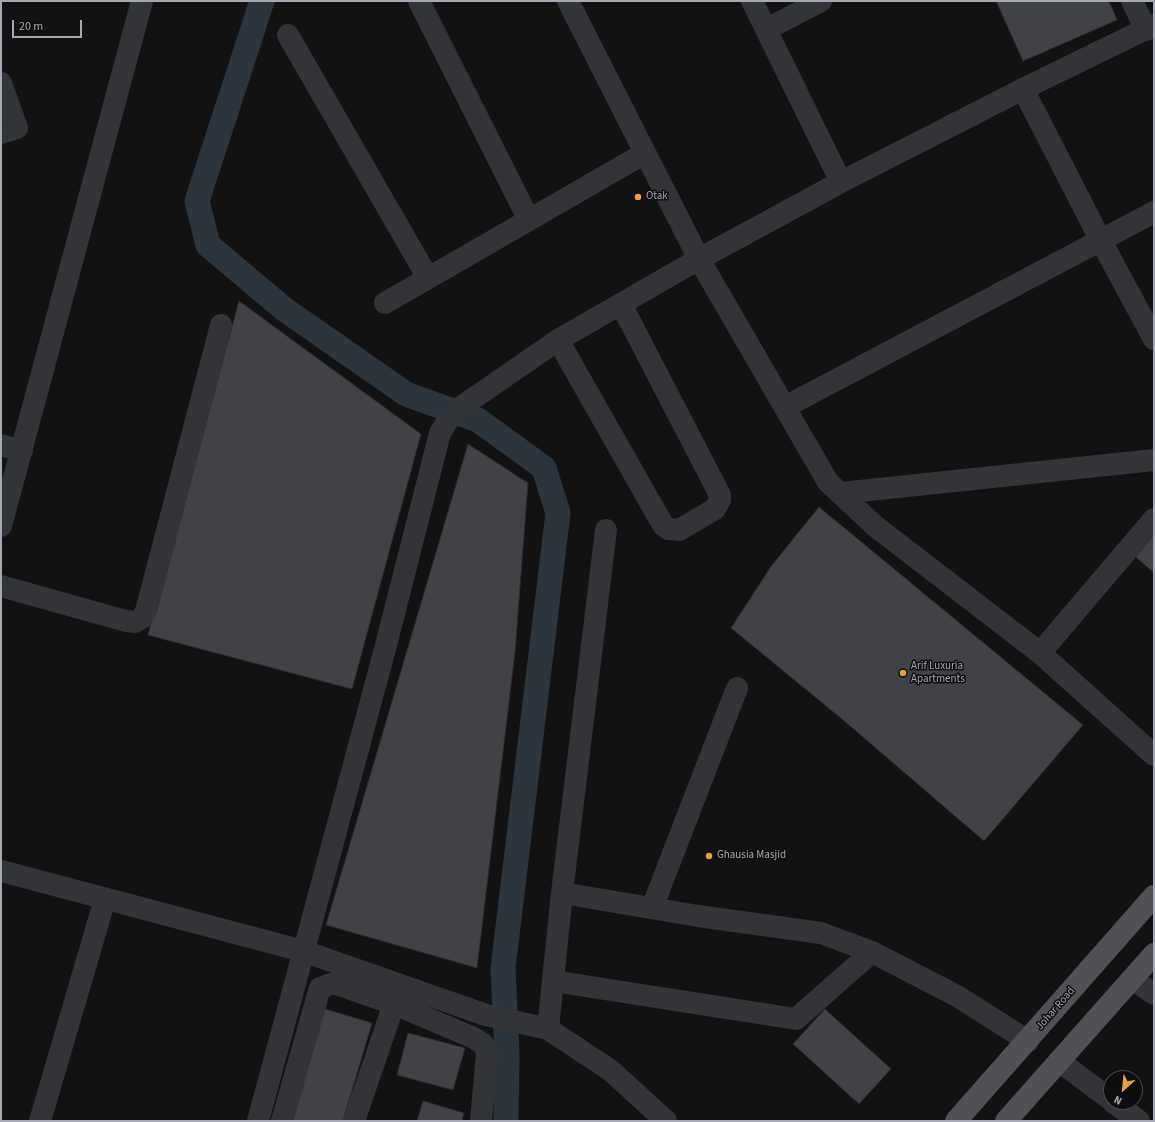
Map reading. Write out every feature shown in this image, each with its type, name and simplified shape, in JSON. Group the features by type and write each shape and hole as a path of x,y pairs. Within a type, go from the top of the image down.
{"main road":[{"name":"Johar Road","path":"956,1121 1028,1041 1154,896"},
{"path":"1006,1121 1154,954"}],"street":[{"path":"1,526 142,1"},
{"path":"419,1 529,220"},
{"path":"568,1 699,259 828,482 875,526 1040,653 1154,755"},
{"path":"752,1 841,182"},
{"path":"767,29 821,1"},
{"path":"258,1121 385,649 440,433 455,414 558,340 699,259 841,182 1022,89 1150,28 1132,1"},
{"path":"288,35 428,278"},
{"path":"1,83 16,128 1,133"},
{"path":"1022,89 1154,339"},
{"path":"384,303 646,153"},
{"path":"785,407 1154,212"},
{"path":"558,340 663,525 668,529 679,530 715,509 720,500 720,495 621,304"},
{"path":"1,586 126,621 135,622 142,618 146,611 221,325"},
{"path":"1,445 22,451"},
{"path":"841,493 1154,460"},
{"path":"1040,653 1154,519"},
{"path":"548,1029 562,892 606,530"},
{"path":"652,908 737,688"},
{"path":"1,871 303,951 486,1015 548,1029 610,1070 666,1121"},
{"path":"562,892 652,908 821,933 872,952 957,996 1028,1041"},
{"path":"40,1121 105,899"},
{"path":"553,981 796,1019 872,952"},
{"path":"1132,979 1154,994"},
{"path":"282,1121 320,988 334,983 394,1004 474,1038 483,1044 487,1052 481,1121"},
{"path":"354,1121 394,1004"},
{"path":"1059,1061 1103,1094"},
{"path":"1124,1110 1139,1121"}],"building":[{"path":"996,1 1109,1 1117,20 1023,61"},
{"path":"239,301 421,434 352,689 148,635"},
{"path":"468,444 528,483 515,652 477,968 326,925"},
{"name":"Arif Luxuria Apartments","path":"819,507 1083,725 984,841 842,719 731,628 772,565"},
{"path":"1154,521 1154,573 1128,550"},
{"path":"322,1008 372,1023 343,1121 288,1121"},
{"path":"825,1009 891,1069 859,1104 793,1044"},
{"path":"408,1033 465,1048 453,1090 397,1075"},
{"path":"423,1101 464,1113 462,1121 417,1121"}],"waterway":[{"path":"262,1 197,201 208,245 284,309 406,394 478,420 544,468 558,513 503,968 507,1056 506,1121"}],"place":[{"name":"Otak","path":"638,197"},
{"name":"Arif Luxuria Apartments","path":"903,673"},
{"name":"Ghausia Masjid","path":"709,856"}]}
